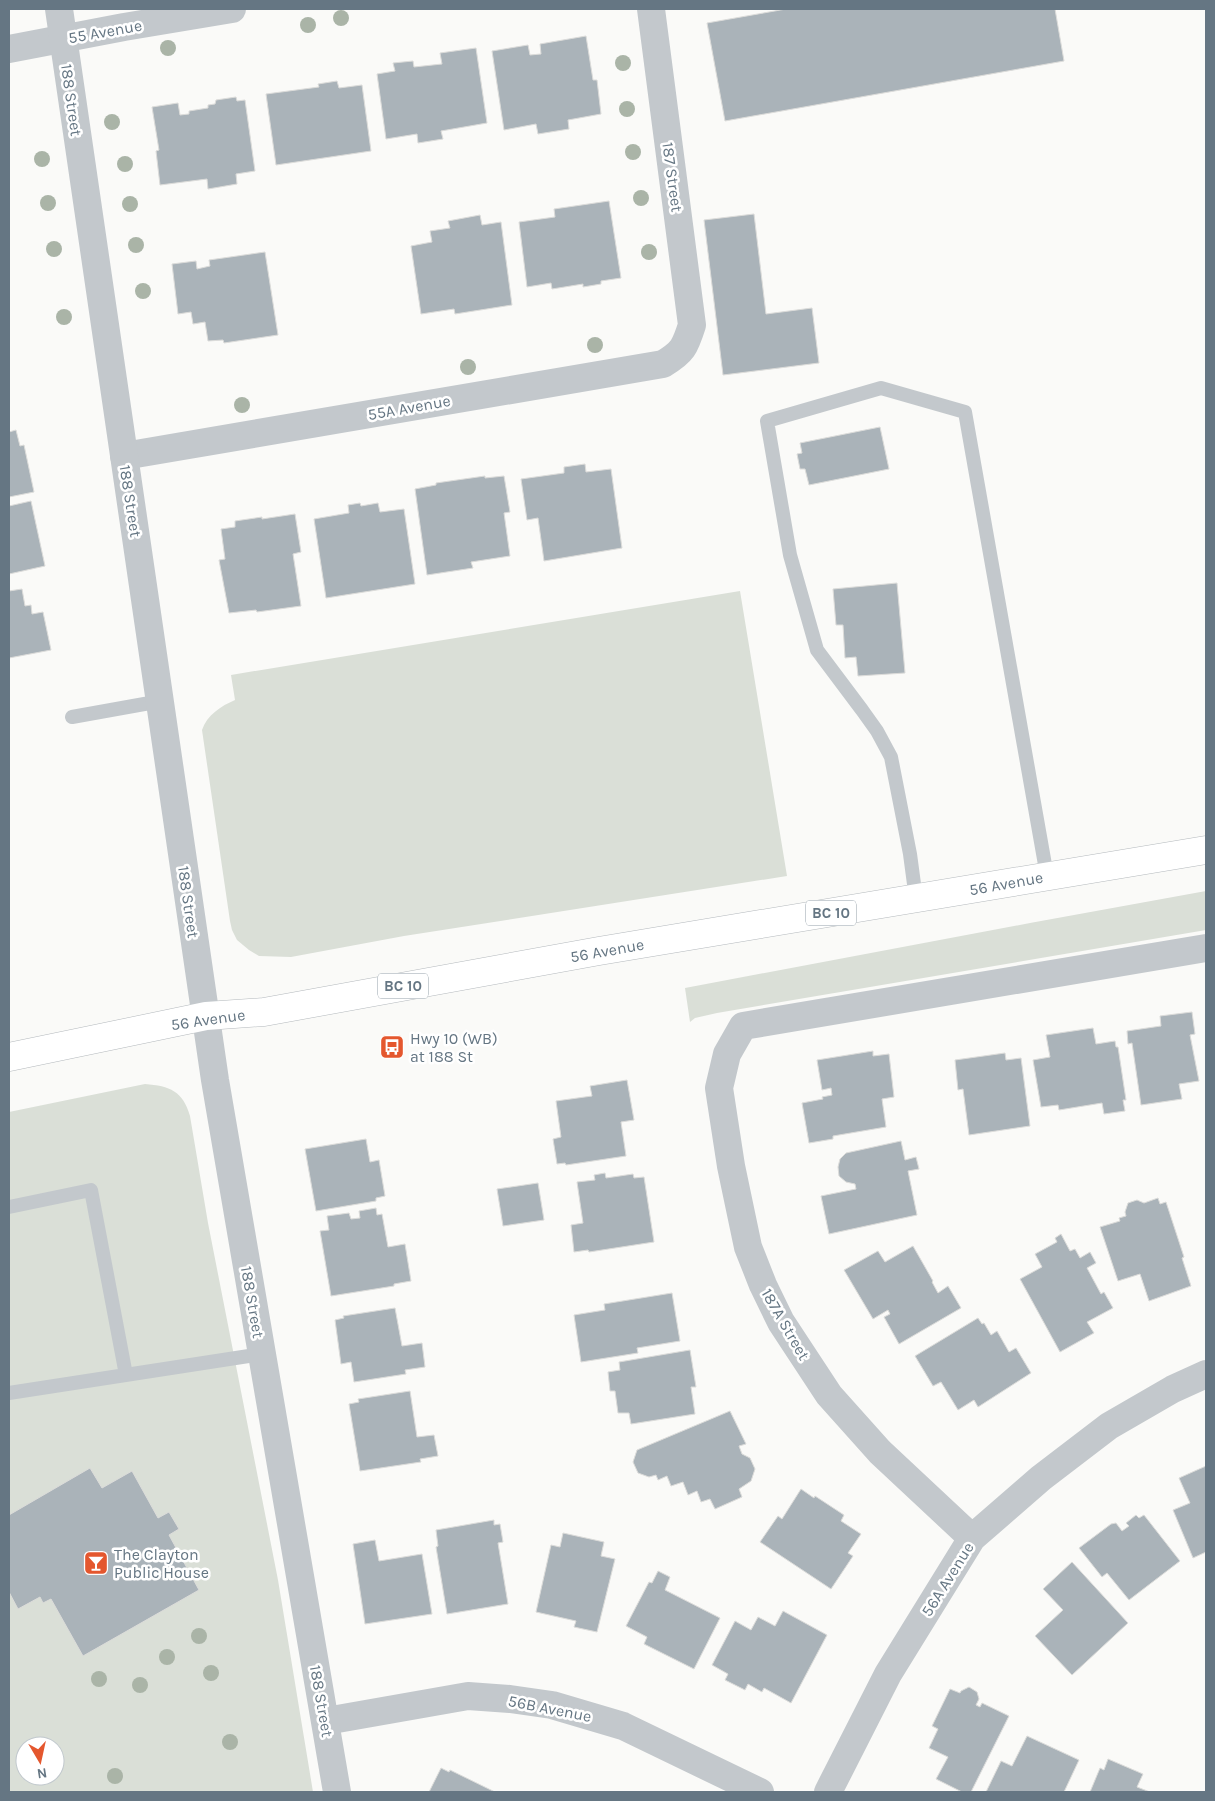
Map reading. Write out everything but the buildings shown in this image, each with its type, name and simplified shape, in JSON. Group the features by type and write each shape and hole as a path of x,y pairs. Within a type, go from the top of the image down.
{"highway":[{"name":"56 Avenue","path":"9,1057 206,1016 264,1012 599,950 1206,850"}],"street":[{"name":"188 Street","path":"59,9 215,1080 338,1792"},
{"name":"55 Avenue","path":"9,49 232,9"},
{"name":"187 Street","path":"651,9 692,325 686,344"},
{"name":"55A Avenue","path":"124,456 663,364 677,356 686,344"},
{"name":"187A Street","path":"972,1538 880,1452 829,1395 781,1322 748,1247 731,1166 719,1088 728,1054 743,1026 1206,948"},
{"name":"56A Avenue","path":"828,1792 888,1674 972,1538 1041,1478 1109,1426 1173,1389 1206,1374"},
{"name":"56B Avenue","path":"326,1721 468,1696 552,1705 623,1726 760,1792"}],"lane":[{"path":"916,899 910,854 891,757 867,717 817,650 790,555 767,421 881,388 965,412 1047,876"},
{"path":"72,717 161,701"},
{"path":"9,1207 90,1190 126,1375"},
{"path":"9,1393 262,1354"}],"shaded area":[{"path":"740,591 787,876 404,936 291,957 259,956 237,940 230,921 202,730 207,720 215,712 235,700 231,675"},
{"path":"1206,891 1206,930 717,1013 695,1018 690,1022 685,988"},
{"path":"145,1084 162,1086 179,1095 184,1101 190,1116 208,1223 278,1580 313,1792 9,1792 9,1112"}],"place":[{"name":"Hwy 10 (WB) at 188 St","path":"392,1047"},
{"name":"The Clayton Public House","path":"96,1563"}]}
